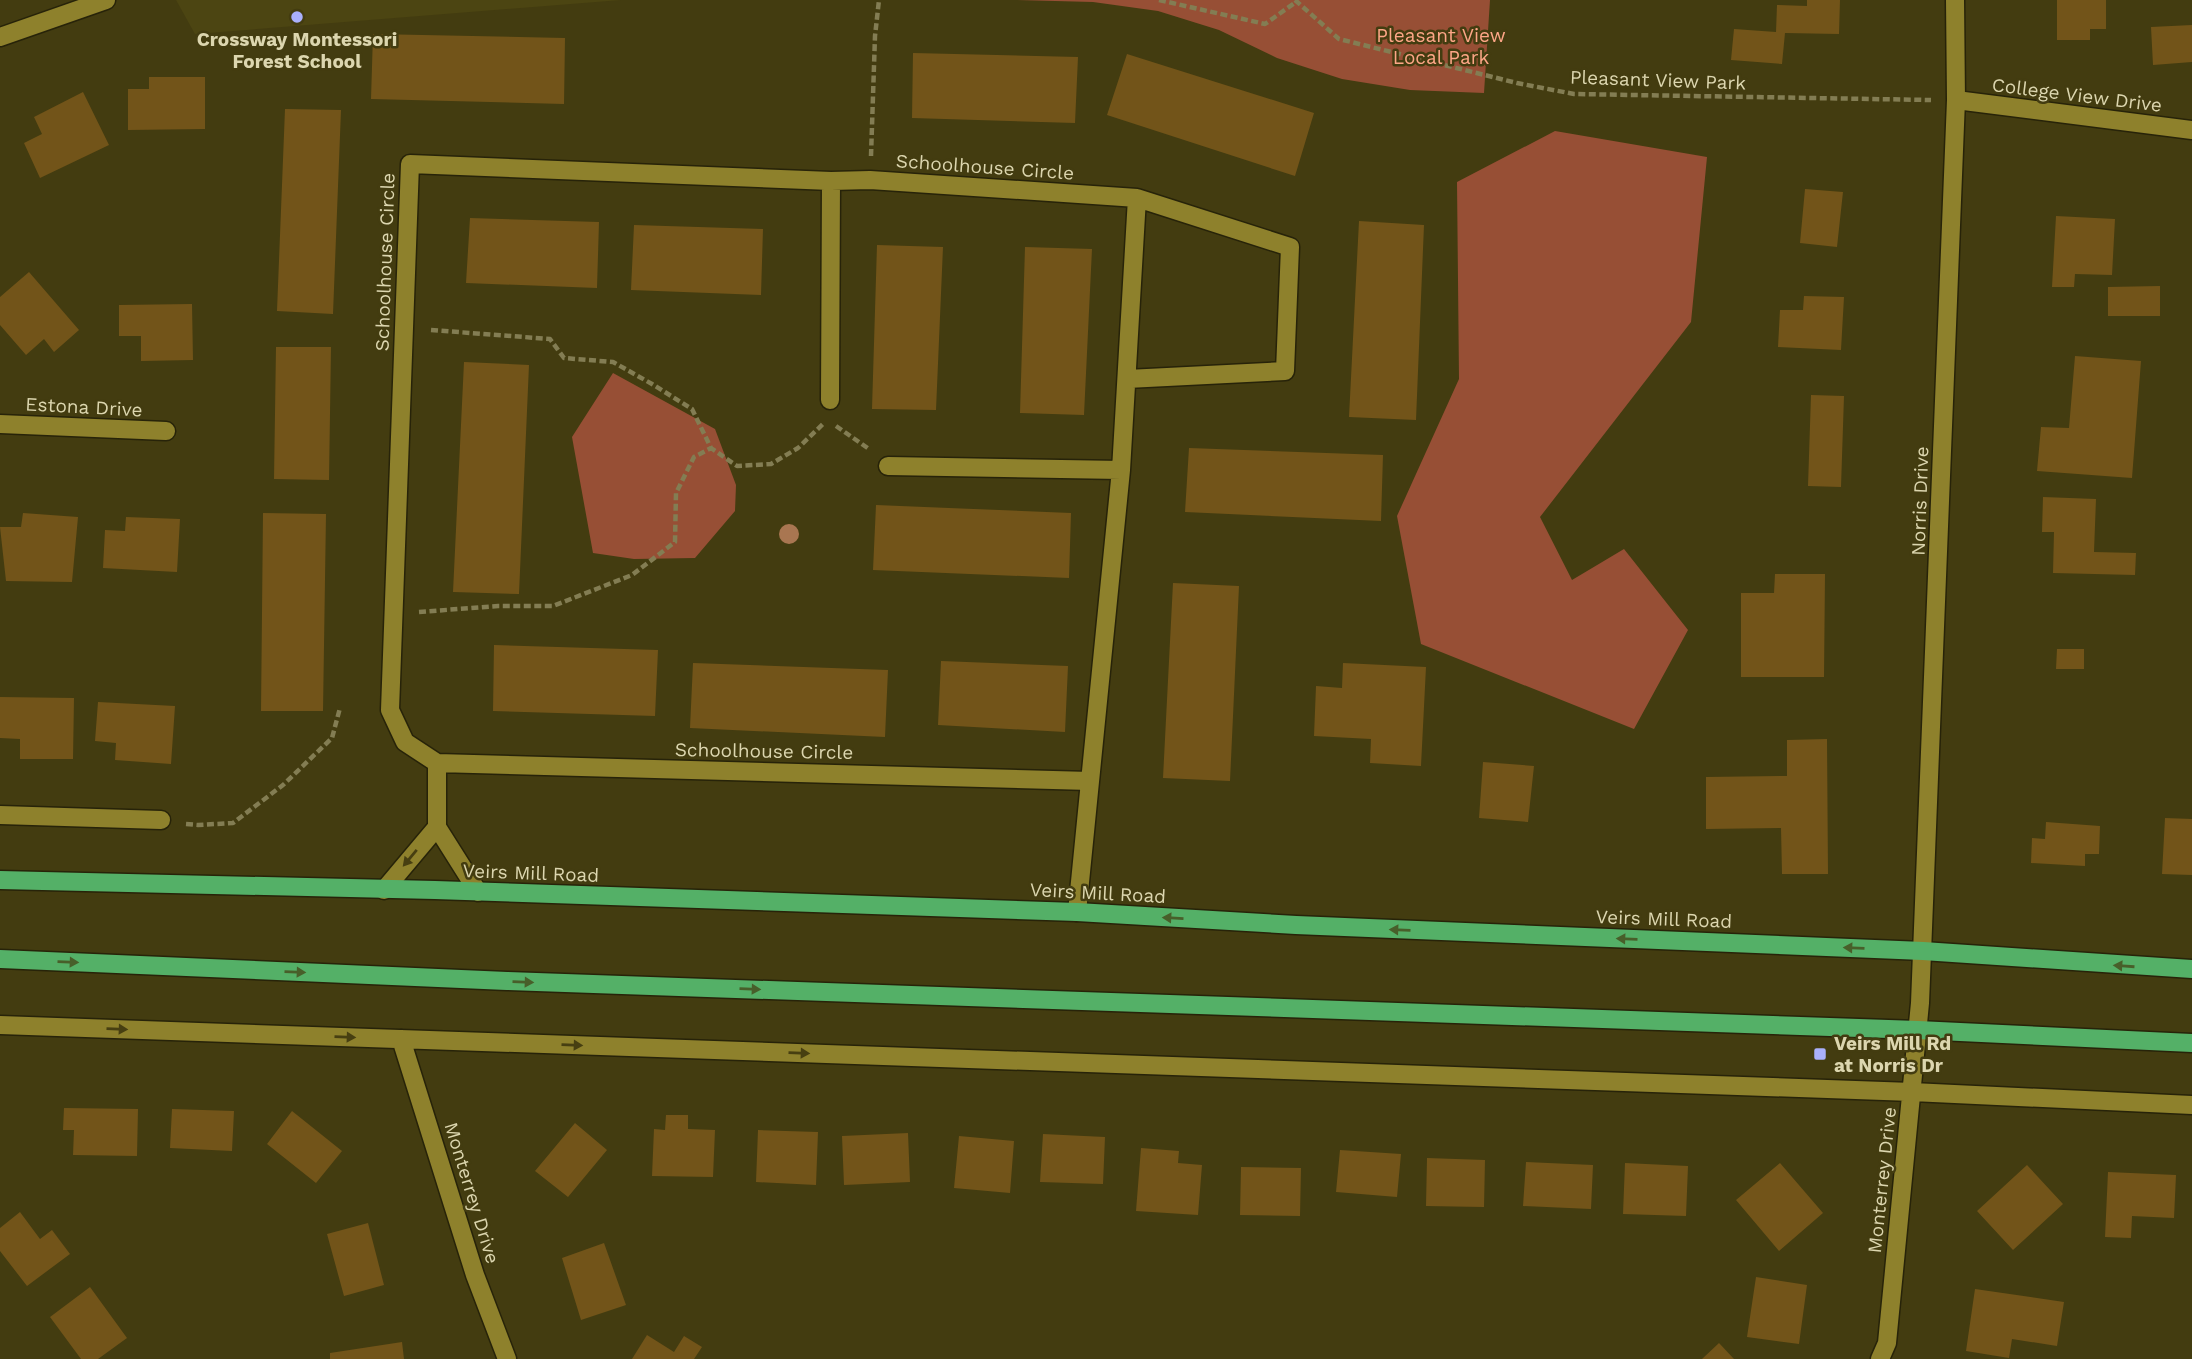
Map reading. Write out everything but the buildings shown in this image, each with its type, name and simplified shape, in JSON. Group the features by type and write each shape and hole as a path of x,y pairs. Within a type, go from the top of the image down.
{"main road":[{"name":"Veirs Mill Road","path":"0,880 478,892 1077,912 1296,925 1923,951 2192,969"},
{"path":"0,959 508,981 1918,1030 2192,1043"}],"street":[{"path":"0,37 106,0"},
{"name":"Norris Drive","path":"1920,1003 1956,100 1955,0"},
{"name":"College View Drive","path":"1956,100 2192,130"},
{"name":"Schoolhouse Circle","path":"1090,781 437,763 405,742 390,710 410,164 831,181 870,180 1138,198 1290,247 1285,371 1127,379"},
{"path":"830,400 831,181"},
{"path":"1077,912 1121,470 1138,198"},
{"name":"Estona Drive","path":"0,424 166,431"},
{"path":"888,466 1121,470"},
{"path":"437,763 437,827 478,892"},
{"path":"0,815 161,820"},
{"path":"384,890 437,827"},
{"name":"Monterrey Drive","path":"1880,1359 1887,1343 1920,1003"},
{"path":"0,1025 1912,1092 2192,1105"},
{"name":"Monterrey Drive","path":"401,1039 475,1275 507,1359"}],"path":[{"path":"870,180 875,36 880,0"},
{"path":"1159,0 1265,24 1295,1"},
{"name":"Pleasant View Park","path":"1295,1 1339,39 1517,83 1574,94 1956,100"},
{"path":"404,328 550,339 564,358 612,362 692,409 712,448 737,466 771,464 798,448 827,420 859,440 888,466"},
{"path":"394,613 498,606 553,606 632,575 675,542 676,493 694,457 712,448"},
{"path":"161,820 198,825 233,823 283,785 332,738 340,708"}],"shaded area":[{"name":"Crossway Montessori Forest School","path":"176,0 621,0 195,34"}],"green space":[{"name":"Pleasant View Local Park","path":"1017,0 1490,0 1484,93 1410,90 1342,79 1277,58 1219,30 1158,11 1093,2"},
{"path":"1555,131 1707,157 1691,322 1540,517 1572,580 1624,549 1688,630 1634,729 1421,644 1397,516 1459,379 1457,182"},
{"path":"613,373 715,429 736,485 735,511 695,558 634,559 593,553 572,437"}],"place":[{"name":"Crossway Montessori Forest School","path":"297,17"},
{"name":"Veirs Mill Rd at Norris Dr","path":"1820,1054"}]}
